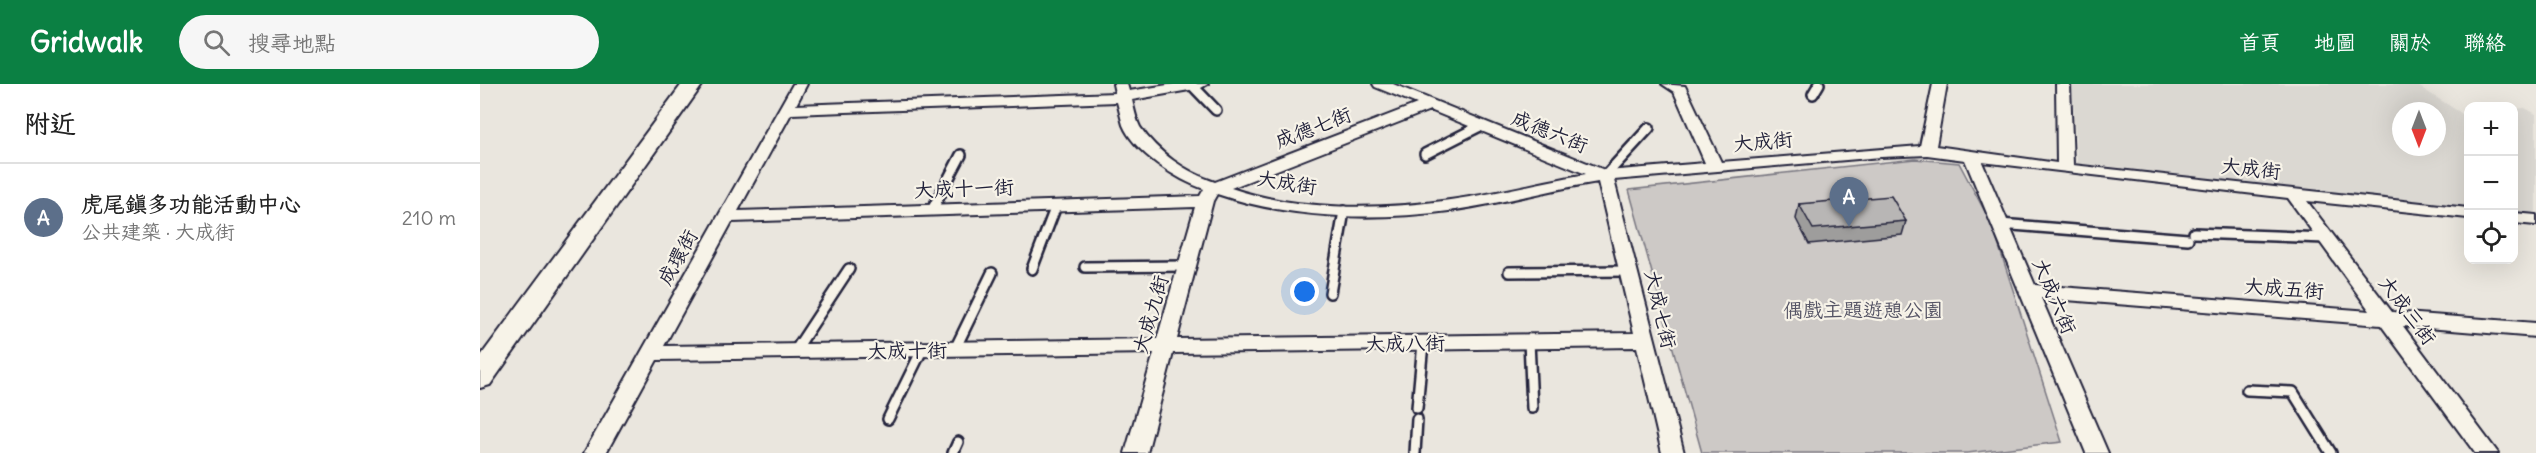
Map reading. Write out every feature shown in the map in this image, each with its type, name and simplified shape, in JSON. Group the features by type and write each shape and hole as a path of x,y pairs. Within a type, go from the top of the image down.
{"street":[{"path":"480,378 693,84"},
{"name":"成環街","path":"595,453 800,84"},
{"name":"成德六街","path":"1380,84 1605,176"},
{"path":"1669,84 1680,89 1714,166"},
{"path":"2062,84 2065,169"},
{"path":"785,110 1195,85"},
{"path":"1927,150 1936,85"},
{"name":"大成街","path":"1120,90 1134,133 1146,149 1208,195 1344,211 1428,208 1489,199 1605,176 1927,150 2065,169 2464,212"},
{"name":"成德七街","path":"1208,195 1429,105"},
{"name":"大成六街","path":"1972,157 2097,453"},
{"name":"大成七街","path":"1605,176 1672,453"},
{"name":"大成三街","path":"2293,194 2487,453"},
{"name":"大成十一街","path":"725,217 1056,206 1208,195"},
{"name":"大成九街","path":"1136,453 1208,195"},
{"path":"2518,218 2536,220"},
{"name":"大成五街","path":"2029,291 2536,330"},
{"name":"大成八街","path":"1164,346 1646,340"},
{"name":"大成十街","path":"650,353 1164,346"}],"lane":[{"path":"1813,94 1819,84"},
{"path":"1195,85 1216,110"},
{"path":"1425,154 1480,126"},
{"path":"1605,176 1649,128"},
{"path":"932,210 961,155"},
{"path":"1032,269 1056,206"},
{"path":"1330,293 1344,211"},
{"path":"2000,224 2191,236 2325,238"},
{"path":"1084,267 1187,266"},
{"path":"795,351 849,269"},
{"path":"1509,272 1629,271"},
{"path":"955,349 992,273"},
{"path":"1529,341 1532,408"},
{"path":"1415,453 1423,343"},
{"path":"888,419 922,350"},
{"path":"2247,390 2293,392 2331,453"},
{"path":"953,453 958,441"}],"shaded area":[{"path":"2072,84 2415,84 2443,102 2392,102 2392,156 2446,156 2446,104 2464,115 2464,207 2077,163"},
{"path":"2525,108 2536,114 2536,214 2518,212 2518,109"}],"green space":[{"name":"偶戲主題遊憩公園","path":"1915,159 1959,163 1992,225 2062,442 1967,453 1702,453 1629,190"}],"building":[{"path":"1891,196 1906,221 1813,229 1799,204"}],"place":[{"name":"虎尾鎮多功能活動中心","path":"1849,227"}]}
